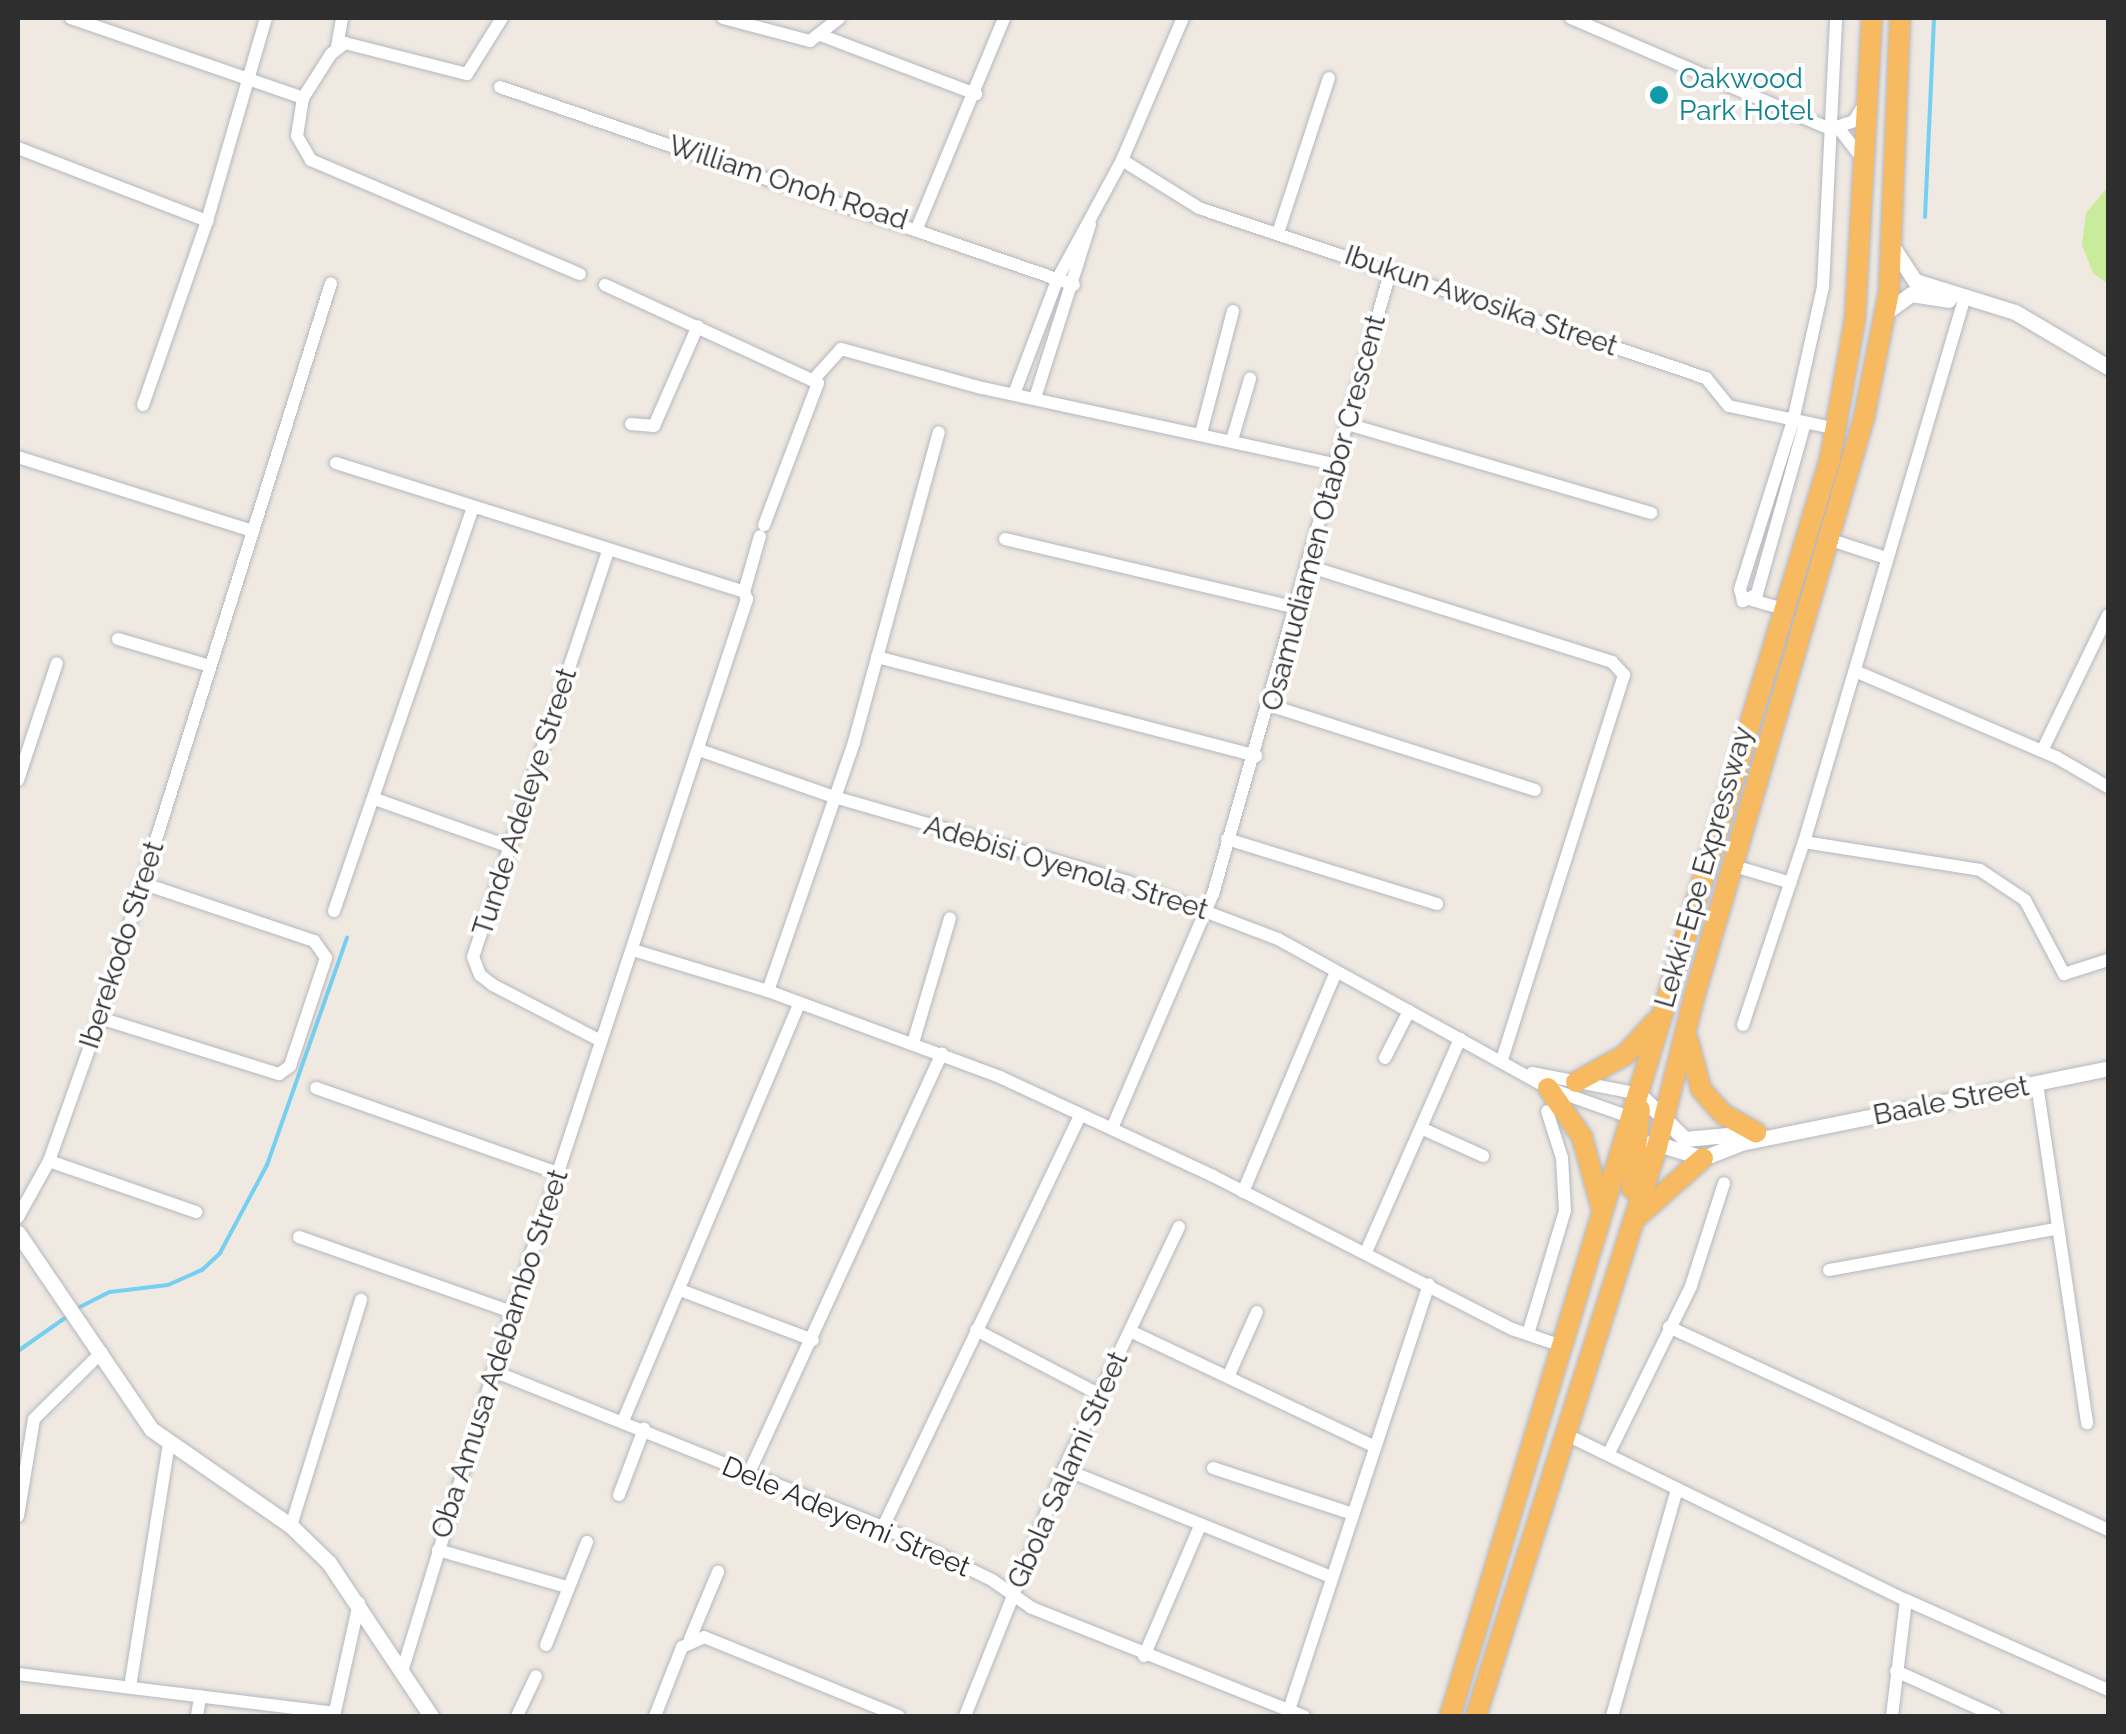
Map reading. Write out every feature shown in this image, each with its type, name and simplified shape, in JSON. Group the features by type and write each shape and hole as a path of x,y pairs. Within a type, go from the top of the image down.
{"highway":[{"name":"Lekki-Epe Expressway","path":"1450,1716 1559,1345 1636,1125 1639,1094 1837,429 1855,319 1872,18"},
{"name":"Lekki-Epe Expressway","path":"1659,1116 1831,540 1886,314 1900,18"},
{"path":"1476,1716 1614,1267 1657,1147 1659,1116 1653,1091 1710,881 1712,846"},
{"path":"1576,1082 1643,1040 1669,993"},
{"path":"1694,994 1688,1034 1694,1074 1723,1114 1756,1132"},
{"path":"1548,1088 1587,1148 1602,1220"},
{"path":"1593,1335 1593,1314 1635,1178 1636,1125"},
{"path":"1614,1267 1632,1224 1703,1158"}],"street":[{"path":"71,18 303,98"},
{"path":"143,405 207,221 266,18"},
{"path":"342,18 337,48 303,98 296,136 311,160 580,274"},
{"path":"337,48 392,51 467,74 502,18"},
{"path":"723,18 796,40 823,36 976,94"},
{"path":"823,36 839,18"},
{"path":"918,226 976,94 1004,18"},
{"path":"1014,394 1058,278 1122,160 1183,18"},
{"path":"1571,18 1835,130 1865,162"},
{"path":"1784,609 1740,600 1740,589 1799,422 1829,250 1836,18"},
{"path":"1278,233 1329,78"},
{"name":"William Onoh Road","path":"500,87 918,226 1074,285"},
{"path":"1835,130 1867,100"},
{"path":"18,148 207,221"},
{"name":"Ibukun Awosika Street","path":"1122,160 1186,202 1706,378 1729,406 1837,429"},
{"path":"1035,398 1091,222"},
{"path":"1892,246 1915,281 2015,312 2108,367"},
{"name":"Osamudiamen Otabor Crescent","path":"1112,1128 1206,911 1272,706 1334,464 1391,270"},
{"name":"Iberekodo Street","path":"18,1217 49,1161 100,1018 331,283"},
{"path":"605,284 814,379 840,349 1014,394 1334,464"},
{"path":"1886,314 1911,294 1963,303 2014,320 2108,376"},
{"path":"1743,1025 1804,842 1963,303"},
{"path":"1200,433 1234,311"},
{"path":"631,424 654,426 698,326"},
{"name":"Oba Amusa Adebambo Street","path":"403,1669 512,1312 702,752 762,530 818,391 814,379"},
{"path":"1232,440 1250,380"},
{"path":"1347,424 1651,513"},
{"path":"768,991 834,797 939,432"},
{"path":"18,457 252,531"},
{"path":"336,463 607,554 744,592"},
{"path":"334,911 474,508"},
{"path":"1005,539 1297,608"},
{"path":"1831,540 1886,558"},
{"name":"Tunde Adeleye Street","path":"601,1041 480,975 473,957 607,554"},
{"path":"1310,567 1612,662 1624,675 1502,1060"},
{"path":"2042,752 2108,615"},
{"path":"118,639 210,666"},
{"path":"876,658 1256,756"},
{"path":"18,780 57,663"},
{"path":"1856,671 2042,752 2108,787"},
{"path":"1272,706 1534,790"},
{"name":"Adebisi Oyenola Street","path":"702,752 834,797 1128,882 1278,939 1524,1072"},
{"path":"375,799 510,847"},
{"path":"1227,839 1437,904"},
{"path":"1804,842 1980,870 2024,900 2064,974 2108,960"},
{"path":"1734,866 1791,884"},
{"path":"100,1018 280,1074 290,1066 326,958 314,941 142,883"},
{"path":"913,1043 950,918"},
{"path":"633,950 768,991 942,1054 1112,1128 1528,1334 1559,1345"},
{"path":"1243,1192 1336,972"},
{"path":"623,1421 800,1003"},
{"path":"1385,1058 1409,1011"},
{"path":"1366,1252 1460,1039"},
{"path":"748,1475 942,1054"},
{"name":"Baale Street","path":"1794,1133 2108,1068"},
{"path":"1524,1072 1639,1094 1685,1139 1756,1132 1794,1133"},
{"path":"1524,1072 1548,1088 1636,1125 1657,1147 1703,1158 1794,1133"},
{"path":"2038,1084 2055,1229 2087,1423"},
{"path":"316,1088 558,1173"},
{"path":"1528,1334 1565,1210 1562,1158 1546,1111"},
{"path":"883,1527 1080,1114"},
{"path":"1422,1129 1482,1156"},
{"path":"49,1161 196,1212"},
{"path":"1608,1454 1703,1256 1724,1183"},
{"name":"Gbola Salami Street","path":"966,1716 1064,1469 1102,1396 1179,1226"},
{"path":"1829,1270 2055,1229"},
{"path":"18,1233 76,1310 151,1428 291,1526 359,1603 431,1716"},
{"path":"299,1238 512,1312"},
{"path":"1289,1710 1372,1445 1429,1284"},
{"path":"680,1290 813,1340"},
{"path":"291,1526 362,1300"},
{"path":"1228,1377 1257,1312"},
{"path":"1669,1327 2108,1530"},
{"path":"976,1330 1102,1396"},
{"path":"1130,1330 1372,1445"},
{"path":"18,1516 22,1441 34,1419 102,1352"},
{"name":"Dele Adeyemi Street","path":"494,1371 883,1527 992,1580 1010,1597 1144,1656 1304,1716"},
{"path":"619,1495 644,1429"},
{"path":"1563,1433 1906,1600 2108,1690"},
{"path":"130,1687 169,1442"},
{"path":"1214,1468 1350,1514"},
{"path":"1064,1469 1330,1577"},
{"path":"1612,1716 1677,1489"},
{"path":"1144,1656 1200,1526"},
{"path":"546,1645 587,1542"},
{"path":"438,1550 567,1587"},
{"path":"656,1716 697,1638 718,1572"},
{"path":"1892,1716 1906,1600"},
{"path":"18,1674 334,1715 359,1603"},
{"path":"697,1638 899,1716"},
{"path":"1896,1671 1996,1716"},
{"path":"517,1716 536,1676"},
{"path":"197,1716 200,1696"}],"green space":[{"path":"2108,187 2108,284 2093,273 2082,245 2086,213"}],"waterway":[{"path":"1925,217 1934,18"},
{"path":"76,1309 110,1292 168,1285 202,1270 220,1253 267,1165 347,938"},
{"path":"18,1351 69,1315"}],"place":[{"name":"Oakwood Park Hotel","path":"1659,95"}]}
